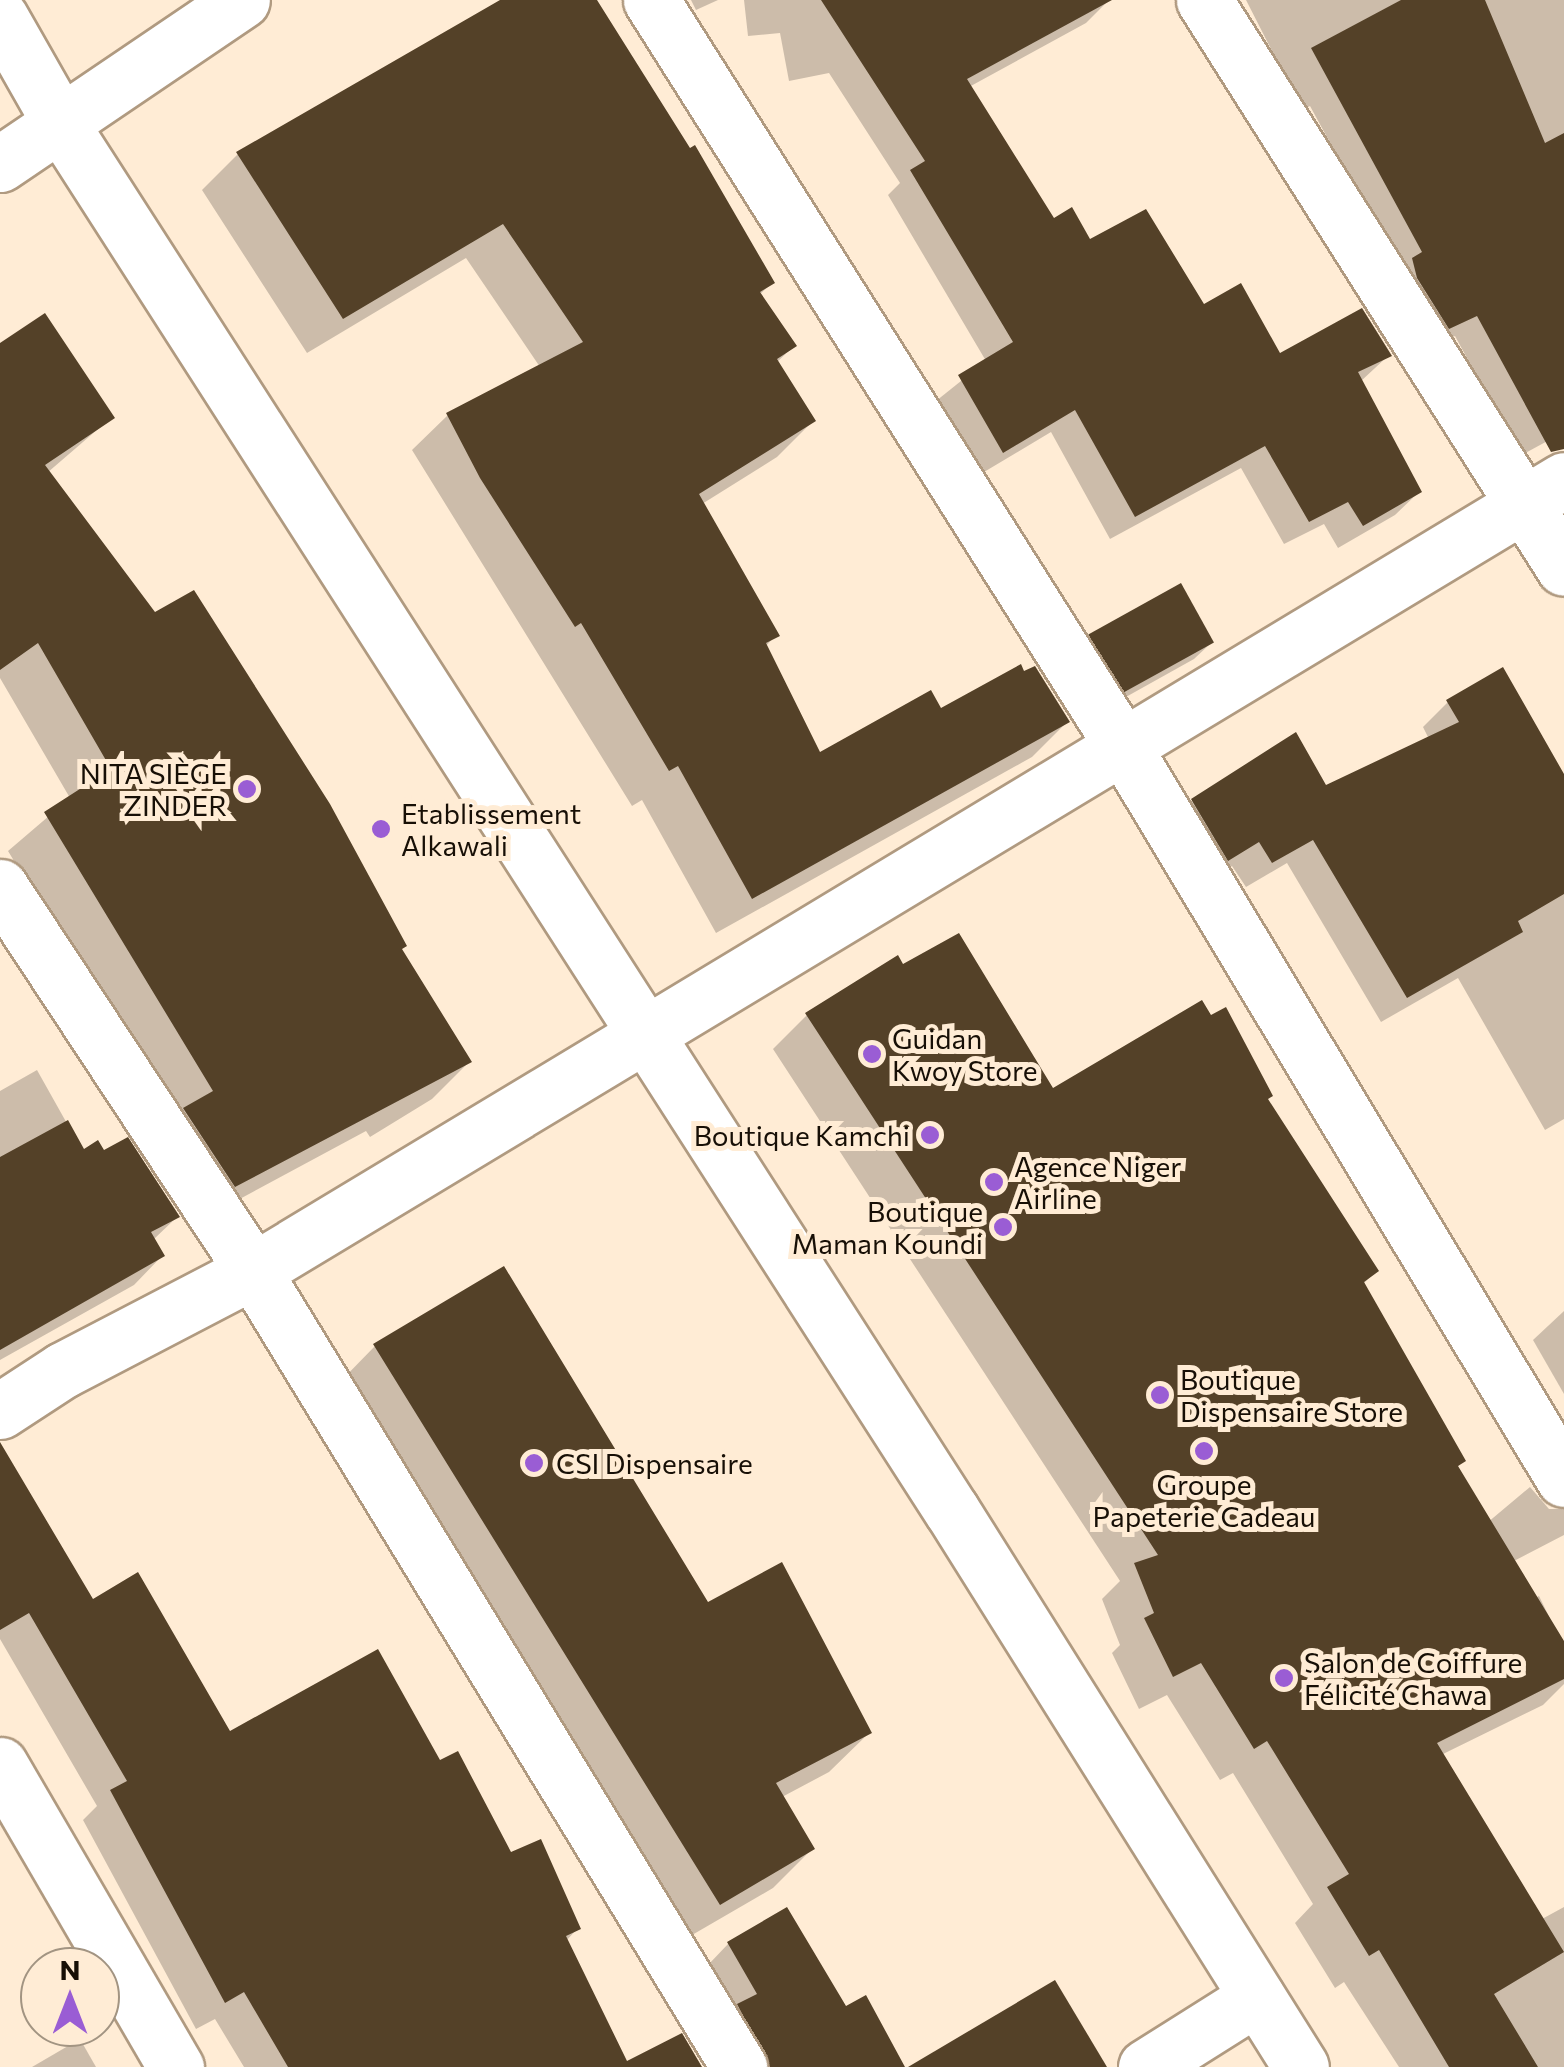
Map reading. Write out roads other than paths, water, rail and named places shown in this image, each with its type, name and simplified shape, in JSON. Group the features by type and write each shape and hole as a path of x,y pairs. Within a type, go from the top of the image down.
{"street":[{"path":"0,164 62,126 242,0"},
{"path":"652,0 1124,748 1564,1479"},
{"path":"1204,0 1545,492 1564,568"},
{"path":"0,16 62,126 648,1036 1301,2067"},
{"path":"0,1411 63,1370 253,1271 1545,492"},
{"path":"0,887 253,1271 739,2067"},
{"path":"0,1764 176,2067"},
{"path":"1146,2067 1257,1996"}],"place":[{"name":"NITA SIÈGE ZINDER","path":"247,789"},
{"name":"Etablissement Alkawali","path":"381,829"},
{"name":"Guidan Kwoy Store","path":"872,1054"},
{"name":"Boutique Kamchi","path":"930,1135"},
{"name":"Agence Niger Airline","path":"994,1182"},
{"name":"Boutique Maman Koundi","path":"1003,1227"},
{"name":"Boutique Dispensaire Store","path":"1160,1395"},
{"name":"Groupe Papeterie Cadeau","path":"1204,1451"},
{"name":"CSI Dispensaire","path":"534,1463"},
{"name":"Salon de Coiffure Félicité Chawa","path":"1284,1678"}]}
